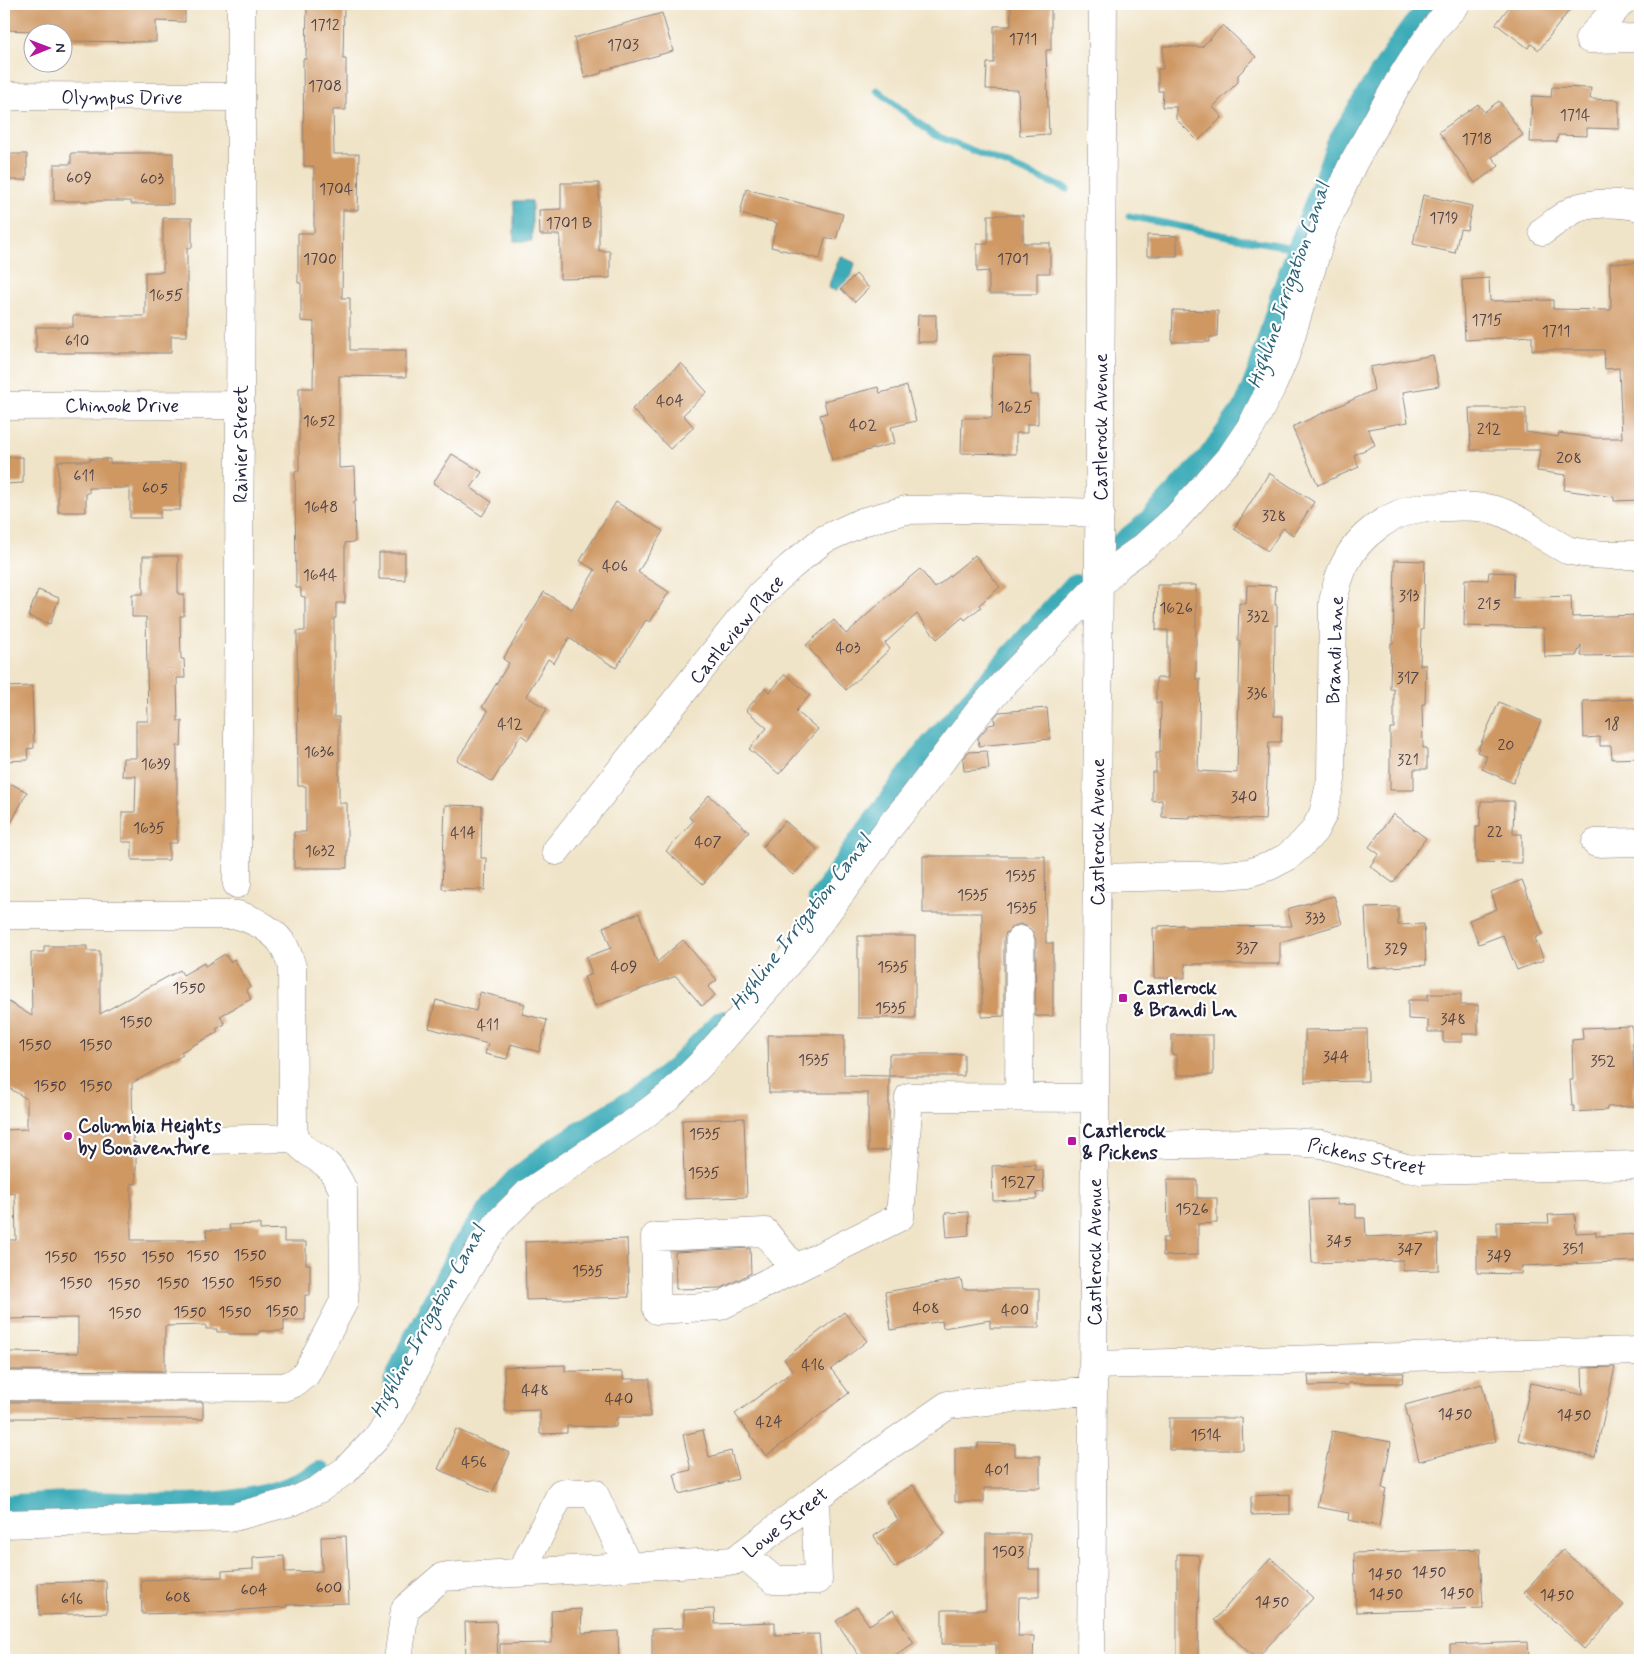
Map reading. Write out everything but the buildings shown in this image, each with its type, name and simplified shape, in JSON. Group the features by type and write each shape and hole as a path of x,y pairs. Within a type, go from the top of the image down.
{"street":[{"name":"Rainier Street","path":"237,884 242,263 241,4"},
{"name":"Castlerock Avenue","path":"1091,1660 1103,4"},
{"path":"4,1524 234,1517 294,1501 319,1489 346,1470 391,1417 440,1317 480,1249 498,1223 528,1193 670,1096 700,1065 775,979 816,927 870,852 977,714 1004,683 1120,564 1176,518 1232,455 1252,425 1285,356 1324,227 1353,163 1408,67 1438,25 1456,4"},
{"path":"1620,4 1589,39 1640,38"},
{"name":"Olympus Drive","path":"4,96 240,97"},
{"path":"1543,231 1579,207 1626,204 1640,207"},
{"name":"Chinook Drive","path":"4,406 240,405"},
{"name":"Brandi Lane","path":"1097,878 1248,873 1270,866 1287,857 1314,831 1323,814 1331,780 1333,602 1337,582 1346,560 1358,544 1386,520 1402,512 1420,508 1474,507 1492,509 1505,513 1567,550 1606,555 1640,555"},
{"name":"Castleview Place","path":"556,851 761,594 790,566 823,540 862,522 906,510 1100,513"},
{"path":"1596,843 1640,842"},
{"path":"4,915 238,915 252,919 268,929 284,947 292,967 292,1128 295,1138 304,1150 326,1164 337,1176 343,1190 344,1301 306,1374 284,1387 4,1386"},
{"path":"1019,1097 1020,940"},
{"path":"795,1269 765,1232 655,1237 656,1310 720,1306 795,1269 900,1217 909,1097 1095,1098"},
{"path":"204,1140 295,1138"},
{"name":"Pickens Street","path":"1095,1146 1290,1142 1322,1144 1406,1168 1422,1170 1640,1165"},
{"name":"Lowe Street","path":"398,1660 405,1609 442,1577 734,1561 815,1498 948,1405 1093,1378 1640,1351"},
{"path":"521,1572 561,1493 594,1492 628,1566"},
{"path":"743,1554 774,1580 818,1580 815,1498"}],"water":[{"path":"514,201 532,201 532,241 514,241"},
{"path":"840,256 855,263 852,275 836,291 829,288"}],"waterway":[{"name":"Highline Irrigation Canal","path":"1118,547 1148,523 1208,459 1246,406 1260,370 1282,295 1339,142 1395,53 1414,26 1433,4"},
{"path":"877,90 932,134 1067,189"},
{"path":"1129,216 1300,249"},
{"name":"Highline Irrigation Canal","path":"820,900 858,844 930,747 1075,586"},
{"name":"Highline Irrigation Canal","path":"395,1383 410,1348 460,1252 488,1211 516,1180 554,1150 651,1089 677,1068 722,1022"},
{"name":"Highline Irrigation Canal","path":"4,1507 71,1503 172,1505 235,1501 265,1496 294,1487 320,1473"}],"place":[{"name":"Castlerock & Brandi Ln","path":"1123,998"},
{"name":"Columbia Heights by Bonaventure","path":"68,1136"},
{"name":"Castlerock & Pickens","path":"1072,1141"}]}
